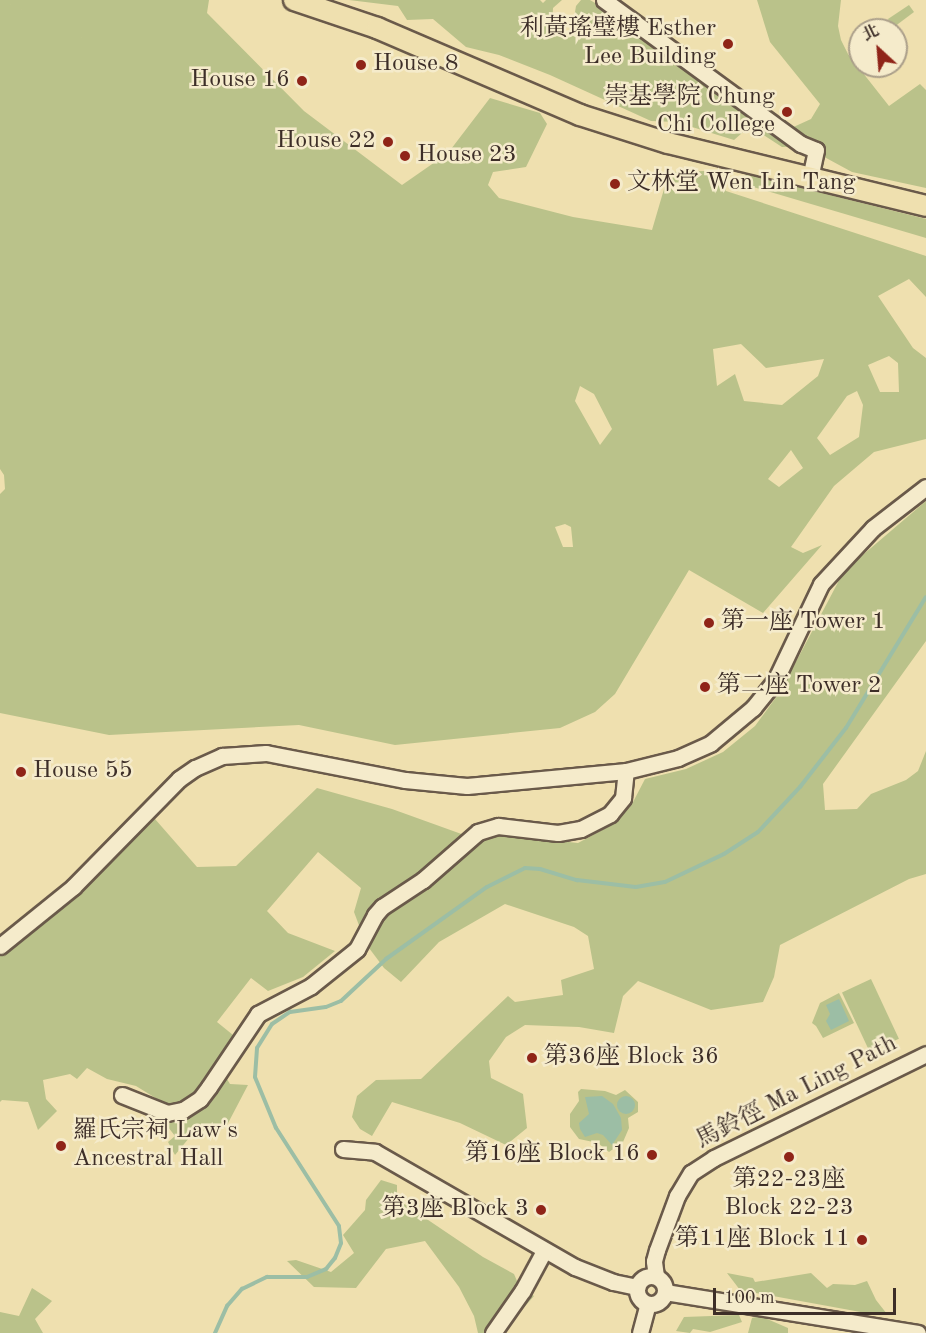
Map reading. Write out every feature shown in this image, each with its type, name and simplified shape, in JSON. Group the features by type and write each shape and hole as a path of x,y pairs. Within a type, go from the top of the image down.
{"main road":[{"path":"294,0 377,28 487,82 591,118 668,143 810,180 926,206"}],"street":[{"path":"604,0 801,144 816,150 810,180"},
{"path":"0,946 73,887 178,779 195,768 222,756 242,752 266,753 405,780 467,786 626,771 678,758 711,743 753,708 774,681 821,584 873,528 926,487"},
{"path":"122,1095 167,1113 183,1110 200,1099 209,1088 258,1014 311,986 357,949 375,915 382,907 423,880 478,831 498,826 558,833 581,829 610,814 623,798 626,771"},
{"name":"馬鈴徑 Ma Ling Path","path":"656,1276 654,1261 657,1250 676,1196 691,1173 714,1158 926,1054"},
{"path":"343,1149 363,1149 387,1158 544,1251 594,1275 637,1287"},
{"path":"493,1333 523,1290 544,1251"},
{"path":"656,1276 663,1282 665,1292 661,1300 648,1304 638,1296 637,1287 642,1279 656,1276"},
{"path":"665,1292 918,1333"},
{"path":"640,1333 648,1304"}],"shaded area":[{"path":"0,0 209,0 207,13 304,111 402,185 448,153 490,98 540,113 547,124 526,167 493,172 488,185 499,198 573,217 652,230 669,172 706,171 721,174 726,191 926,256 926,297 909,279 878,296 913,348 926,358 926,439 874,452 834,486 791,547 803,553 822,545 763,613 689,570 615,694 595,712 560,728 395,745 299,725 109,735 0,713 0,494 5,489 4,475 0,469","holes":["741,344 766,368 824,359 818,376 782,405 744,401 735,374 717,386 713,349","889,356 898,363 899,392 880,392 868,365","580,386 594,394 612,429 600,445 575,401","857,391 863,405 859,437 830,455 817,438 847,396","791,450 803,468 779,487 768,479","565,524 571,527 573,547 563,547 555,527"]},
{"name":"崇基學院 Chung Chi College","path":"349,0 540,0 543,3 546,0 562,0 553,8 552,32 571,36 576,6 581,0 590,0 669,47 776,135 811,119 820,104 770,42 757,0 841,0 838,26 841,40 848,54 848,78 867,78 889,106 920,84 926,90 926,188 852,172 804,146 782,147 750,126 734,140 676,122 651,121 550,75 499,55 466,47 433,19 407,20 398,6"},
{"path":"909,5 914,12 906,18 890,18"},
{"path":"746,174 926,219 926,238 750,186 744,179"},
{"path":"926,501 926,641 823,784 825,810 857,809 871,794 906,780 918,771 926,751 926,874 909,879 780,945 774,977 763,1002 711,1010 638,981 623,996 614,1033 579,1027 525,1025 506,1037 489,1061 491,1078 523,1094 527,1128 506,1145 460,1123 392,1102 372,1136 360,1129 352,1117 357,1096 376,1080 421,1079 508,996 515,1002 563,995 561,980 594,969 588,936 574,927 505,904 439,942 401,982 384,968 366,944 354,912 361,888 318,852 267,911 288,933 335,951 303,977 268,991 251,978 217,1022 245,1041 227,1079 230,1084 248,1085 226,1127 194,1132 175,1155 168,1142 175,1136 168,1127 155,1123 162,1102 136,1086 107,1079 87,1068 77,1079 70,1074 43,1080 46,1099 57,1111 38,1130 28,1102 2,1100 0,1102 0,955 70,900 155,819 197,867 236,866 317,788 392,809 467,836 493,834 578,843 608,827 632,804 645,779 686,769 723,752 755,726 780,692 844,571"},
{"path":"871,979 899,1039 870,1052 842,993"},
{"path":"839,993 854,1023 823,1038 812,1023 820,1003"},
{"path":"839,999 849,1021 831,1030 826,1021 830,1014 826,1005"},
{"path":"581,1089 605,1091 616,1095 625,1090 638,1102 638,1112 628,1118 629,1128 623,1142 609,1152 598,1143 579,1139 570,1127 570,1114 579,1101 578,1092"},
{"path":"602,1096 613,1104 621,1118 622,1130 612,1145 603,1135 597,1133 585,1137 580,1129 579,1123 589,1114 585,1097"},
{"path":"626,1096 632,1099 635,1105 632,1111 626,1114 620,1111 617,1105 620,1099"},
{"path":"381,1180 397,1185 397,1199 483,1257 514,1274 520,1288 534,1296 502,1333 478,1333 474,1316 459,1287 425,1241 386,1249 356,1288 314,1287 287,1261 296,1260 331,1272 354,1253 343,1235 365,1210 366,1200"},
{"path":"727,1273 753,1278 755,1282 811,1273 827,1288 833,1284 855,1285 867,1281 876,1300 887,1314 866,1313 740,1290"},
{"path":"32,1288 52,1301 35,1319 43,1333 0,1333 0,1312 19,1316"},
{"path":"739,1315 742,1322 710,1332 693,1329 690,1333 676,1331 684,1317"},
{"path":"760,1316 788,1328 788,1333 748,1333 752,1318"}],"waterway":[{"path":"215,1333 227,1306 242,1289 267,1277 307,1277 326,1269 335,1258 341,1243 339,1226 276,1128 255,1077 257,1048 272,1024 290,1012 326,1007 341,1001 386,959 487,887 525,868 540,869 577,880 636,887 665,882 724,854 758,832 800,787 846,728 926,597"}],"place":[{"name":"利黃瑤璧樓 Esther Lee Building","path":"728,44"},
{"name":"House 8","path":"361,65"},
{"name":"House 16","path":"302,81"},
{"name":"崇基學院 Chung Chi College","path":"787,112"},
{"name":"House 22","path":"388,142"},
{"name":"House 23","path":"405,156"},
{"name":"文林堂 Wen Lin Tang","path":"615,184"},
{"name":"第一座 Tower 1","path":"709,623"},
{"name":"第二座 Tower 2","path":"705,687"},
{"name":"House 55","path":"21,772"},
{"name":"第36座 Block 36","path":"532,1058"},
{"name":"羅氏宗祠 Law's Ancestral Hall","path":"61,1146"},
{"name":"第16座 Block 16","path":"652,1155"},
{"name":"第22-23座 Block 22-23","path":"789,1157"},
{"name":"第3座 Block 3","path":"541,1210"},
{"name":"第11座 Block 11","path":"862,1240"}]}
